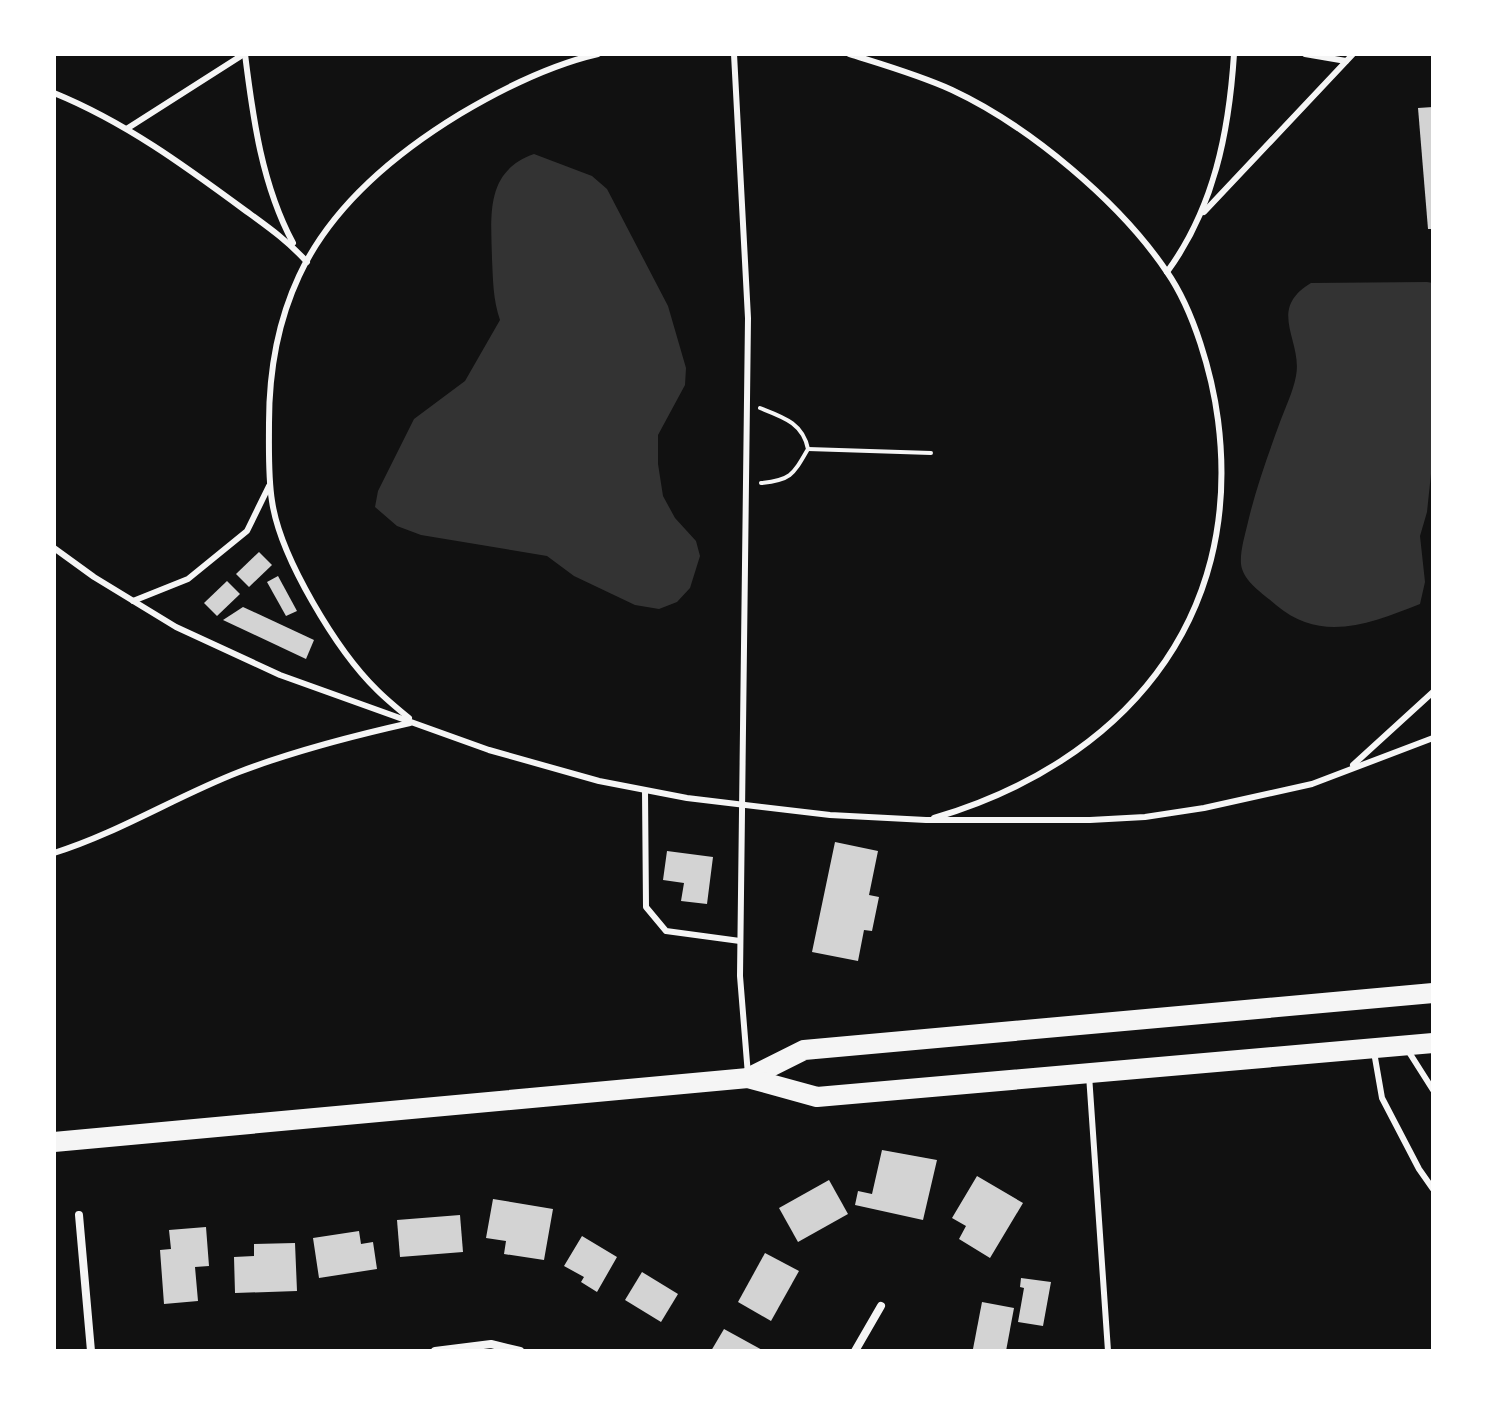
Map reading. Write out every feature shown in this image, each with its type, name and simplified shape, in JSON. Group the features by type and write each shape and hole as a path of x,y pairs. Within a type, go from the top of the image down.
{"main road":[{"path":"748,1078 804,1050 1433,993"},
{"path":"54,1142 748,1078 817,1097 1433,1043"}],"street":[{"path":"79,1215 91,1351"},
{"path":"855,1351 881,1306"},
{"path":"435,1351 491,1344 520,1351"}],"lane":[{"path":"128,128 244,54 268,182 278,214 296,250"},
{"path":"413,722 376,689 351,660 321,614 283,539 272,503 269,387 285,311 307,262 338,216 401,155 431,133 512,86 598,54"},
{"path":"734,54 748,318 740,941 748,1078"},
{"path":"849,54 913,73 954,91 1060,158 1116,213 1167,272 1192,325 1214,393 1222,462 1217,529 1209,568 1180,639 1159,672 1136,699 1088,743 1022,785 976,805 926,820"},
{"path":"1167,272 1184,250 1202,215 1223,146 1234,54"},
{"path":"1305,54 1346,61"},
{"path":"1202,215 1353,54"},
{"path":"54,93 128,128 213,184 274,229 307,262"},
{"path":"133,601 188,579 247,531 271,483"},
{"path":"54,548 176,627 266,669 530,762 645,791 741,806 926,820 1145,817 1270,795 1312,784 1433,738"},
{"path":"1348,769 1433,692"},
{"path":"54,853 108,832 239,772 413,722"},
{"path":"645,791 646,907 666,931 740,941"},
{"path":"1404,1046 1433,1090"},
{"path":"1374,1048 1382,1098 1419,1169 1433,1189"},
{"path":"1089,1075 1108,1351"}],"path":[{"path":"745,484 784,481 793,474 808,449 805,435 785,417 746,404"},
{"path":"808,449 931,453"}],"shaded area":[{"path":"534,154 592,176 607,189 668,306 686,368 685,385 658,435 658,464 663,496 675,518 696,541 700,556 690,588 677,602 659,609 635,605 574,576 547,556 421,535 397,526 375,507 378,491 414,419 465,381 500,320 493,275 491,226 494,196 507,171"},
{"path":"1311,283 1433,283 1433,455 1427,512 1420,536 1425,582 1420,604 1365,623 1329,627 1311,624 1293,617 1260,592 1250,582 1241,564 1255,497 1296,376 1297,363 1288,315 1291,304 1298,293"}],"building":[{"path":"1433,107 1433,229 1428,229 1418,108"},
{"path":"259,552 272,565 249,587 236,574"},
{"path":"278,576 297,611 286,616 267,582"},
{"path":"227,581 240,594 217,616 204,603"},
{"path":"243,607 314,640 306,659 223,620"},
{"path":"835,842 878,851 869,895 879,897 872,931 864,930 858,961 812,952"},
{"path":"667,851 713,857 707,904 681,901 684,883 663,880"},
{"path":"882,1150 937,1160 923,1220 855,1205 858,1191 872,1194"},
{"path":"977,1176 1023,1203 990,1258 959,1239 966,1226 952,1218"},
{"path":"829,1180 848,1214 798,1242 779,1208"},
{"path":"493,1199 553,1209 544,1260 504,1254 506,1241 486,1238"},
{"path":"460,1215 463,1252 400,1257 397,1220"},
{"path":"206,1227 209,1266 195,1267 198,1301 164,1304 160,1250 171,1249 169,1230"},
{"path":"359,1231 361,1244 373,1242 377,1269 319,1278 313,1238"},
{"path":"582,1236 617,1257 597,1292 581,1282 584,1277 564,1266"},
{"path":"295,1243 297,1291 235,1293 234,1257 254,1256 254,1244"},
{"path":"765,1253 799,1271 771,1321 738,1302"},
{"path":"642,1272 678,1294 661,1322 625,1300"},
{"path":"1021,1278 1051,1282 1043,1326 1018,1322 1024,1288 1020,1287"},
{"path":"982,1302 1014,1308 1006,1351 973,1349"},
{"path":"724,1329 764,1351 711,1351"}]}
